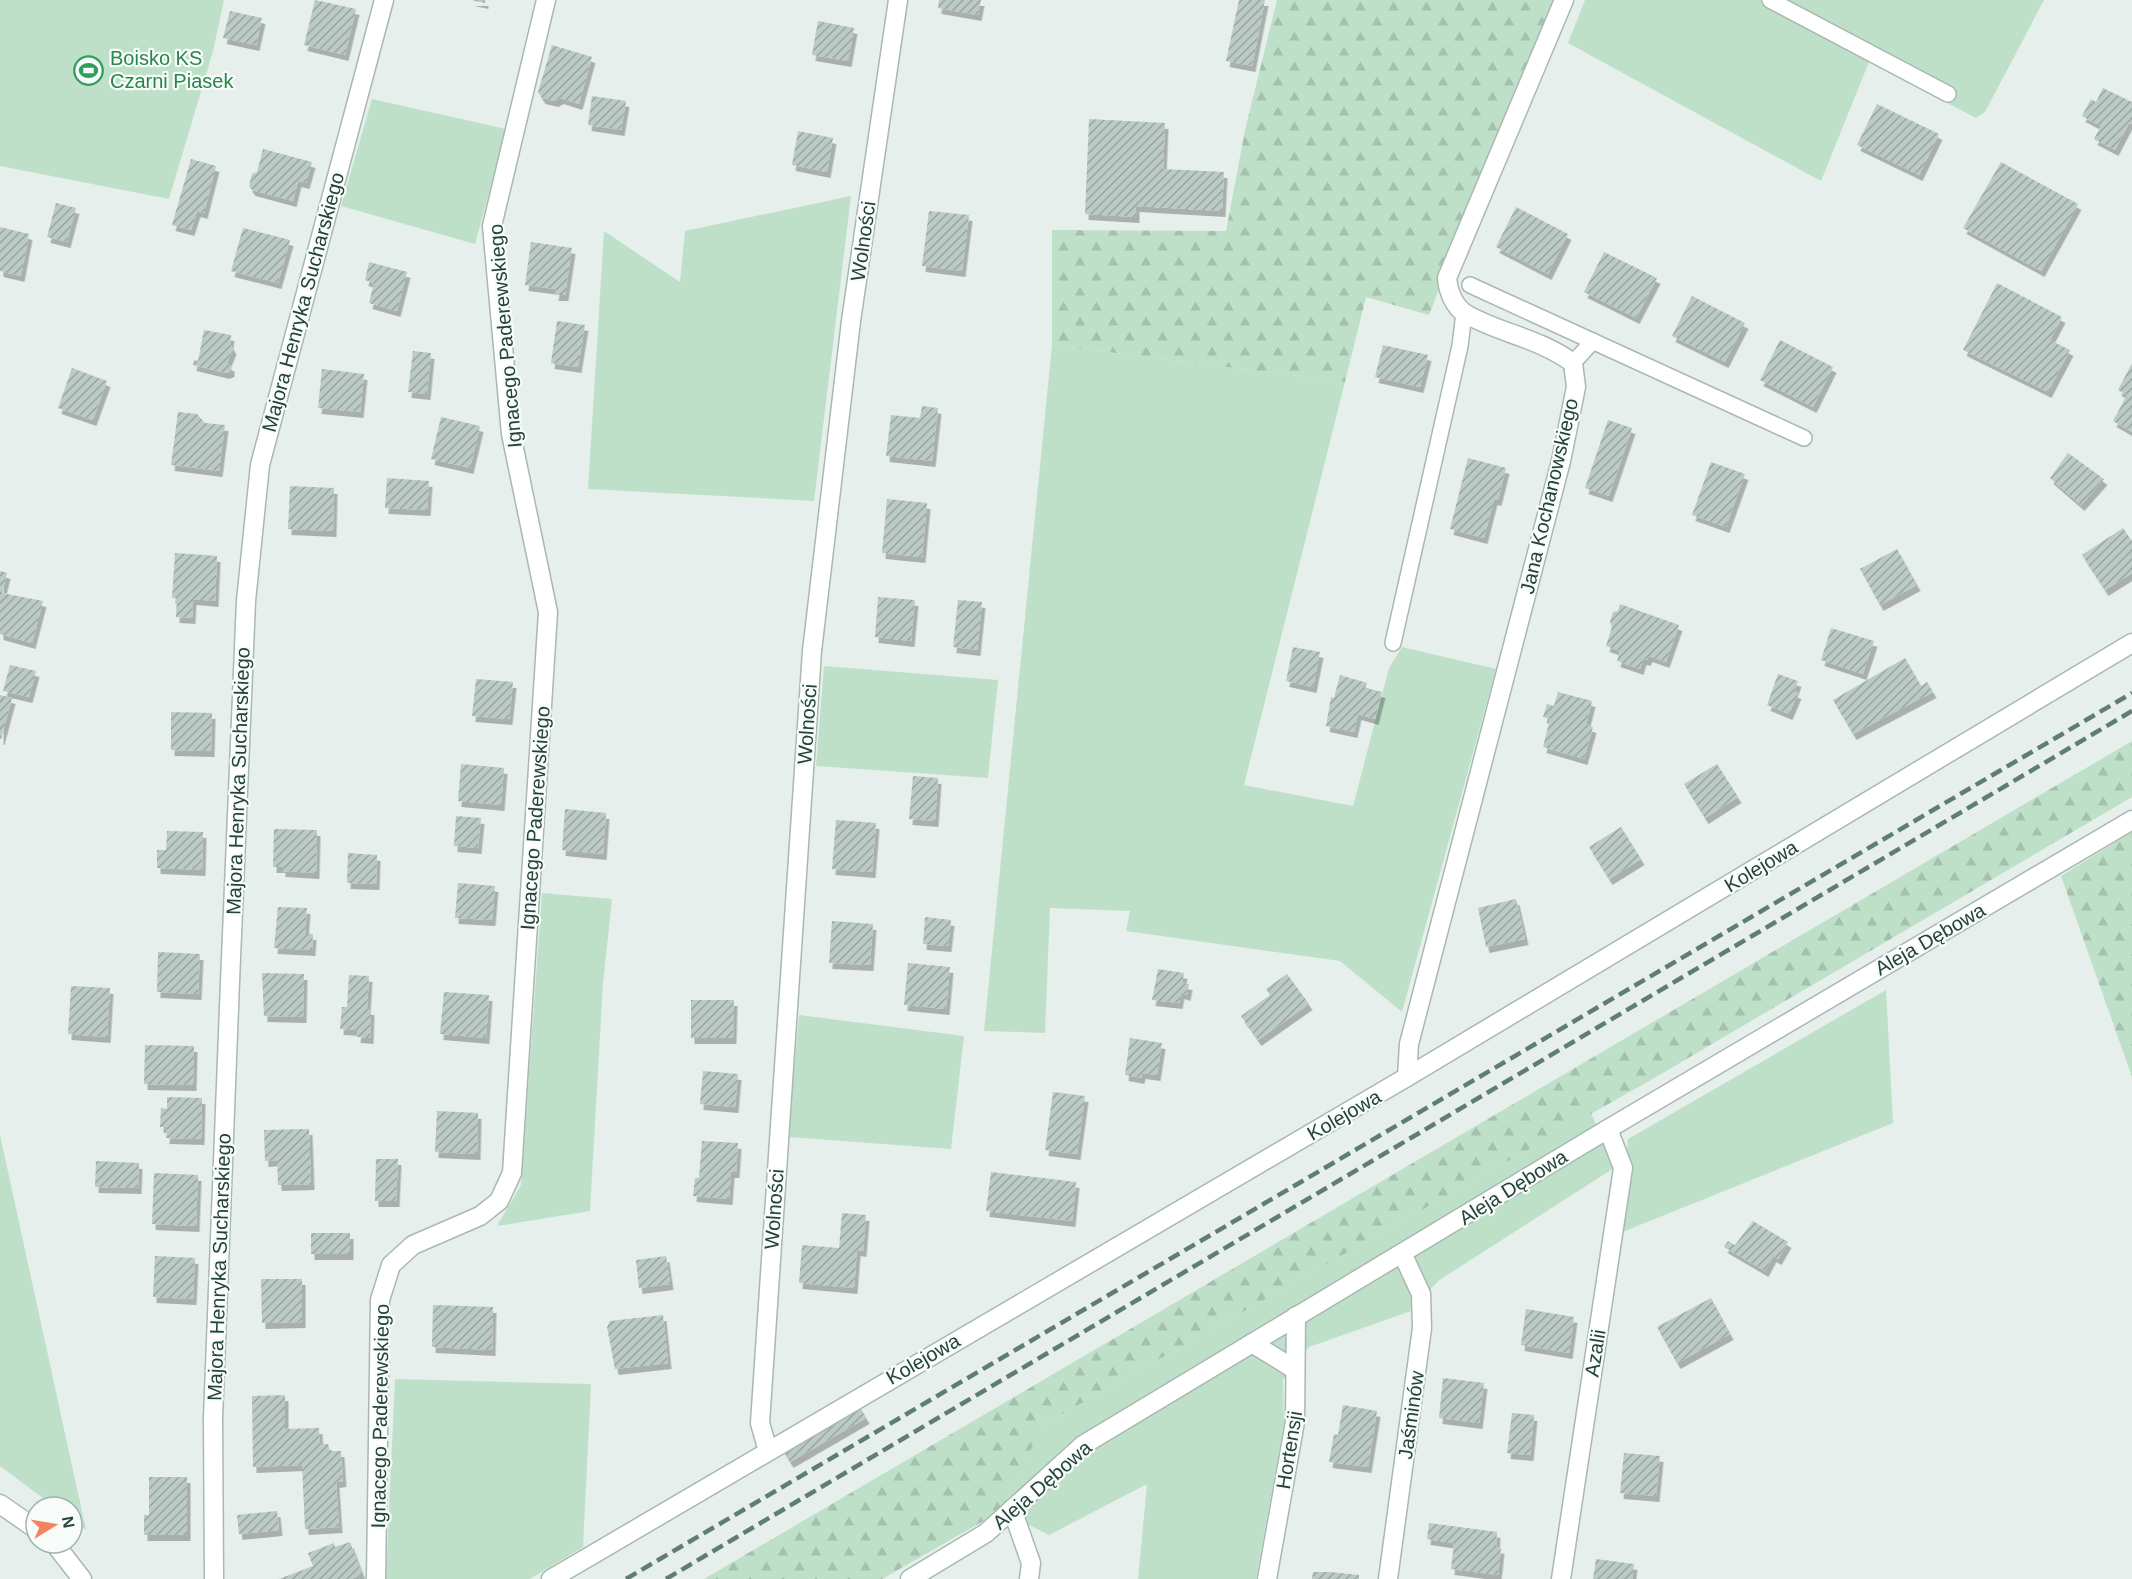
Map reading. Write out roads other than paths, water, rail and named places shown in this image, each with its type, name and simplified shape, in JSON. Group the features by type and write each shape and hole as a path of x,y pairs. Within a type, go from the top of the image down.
{"street":[{"name":"Majora Henryka Sucharskiego","path":"214,1579 213,1418 230,982 246,601 260,465 384,0"},
{"name":"Ignacego Paderewskiego","path":"376,1579 380,1300 391,1264 413,1245 480,1216 499,1201 512,1173 548,612 511,434 492,226 546,0"},
{"name":"Wolności","path":"768,1451 760,1423 812,651 851,321 898,0"},
{"path":"1564,0 1447,278 1449,292 1464,313 1552,347 1573,363"},
{"name":"Jana Kochanowskiego","path":"1407,1077 1409,1044 1560,460 1576,387 1573,363"},
{"name":"Kolejowa","path":"551,1579 1407,1077 2132,643"},
{"name":"Aleja Dębowa","path":"910,1579 986,1533 1083,1445 1296,1316 1403,1255 1608,1129 2132,820"},
{"name":"Azalii","path":"1561,1579 1623,1168 1608,1129"},
{"name":"Jaśminów","path":"1388,1579 1422,1328 1420,1294 1403,1255"},
{"name":"Hortensji","path":"1267,1579 1295,1422 1296,1316"},
{"path":"1252,1343 1294,1369"},
{"path":"0,1504 24,1521"},
{"path":"1012,1509 1031,1563 1029,1579"},
{"path":"63,1555 82,1579"}],"lane":[{"path":"1770,0 1948,94"},
{"path":"1470,285 1804,438"},
{"path":"1393,643 1460,346 1464,313"},
{"path":"1573,363 1593,341"}],"railway":[{"path":"626,1579 2132,693"},
{"path":"666,1579 2132,711"}],"place":[{"name":"Boisko KS Czarni Piasek","path":"89,70"}]}
